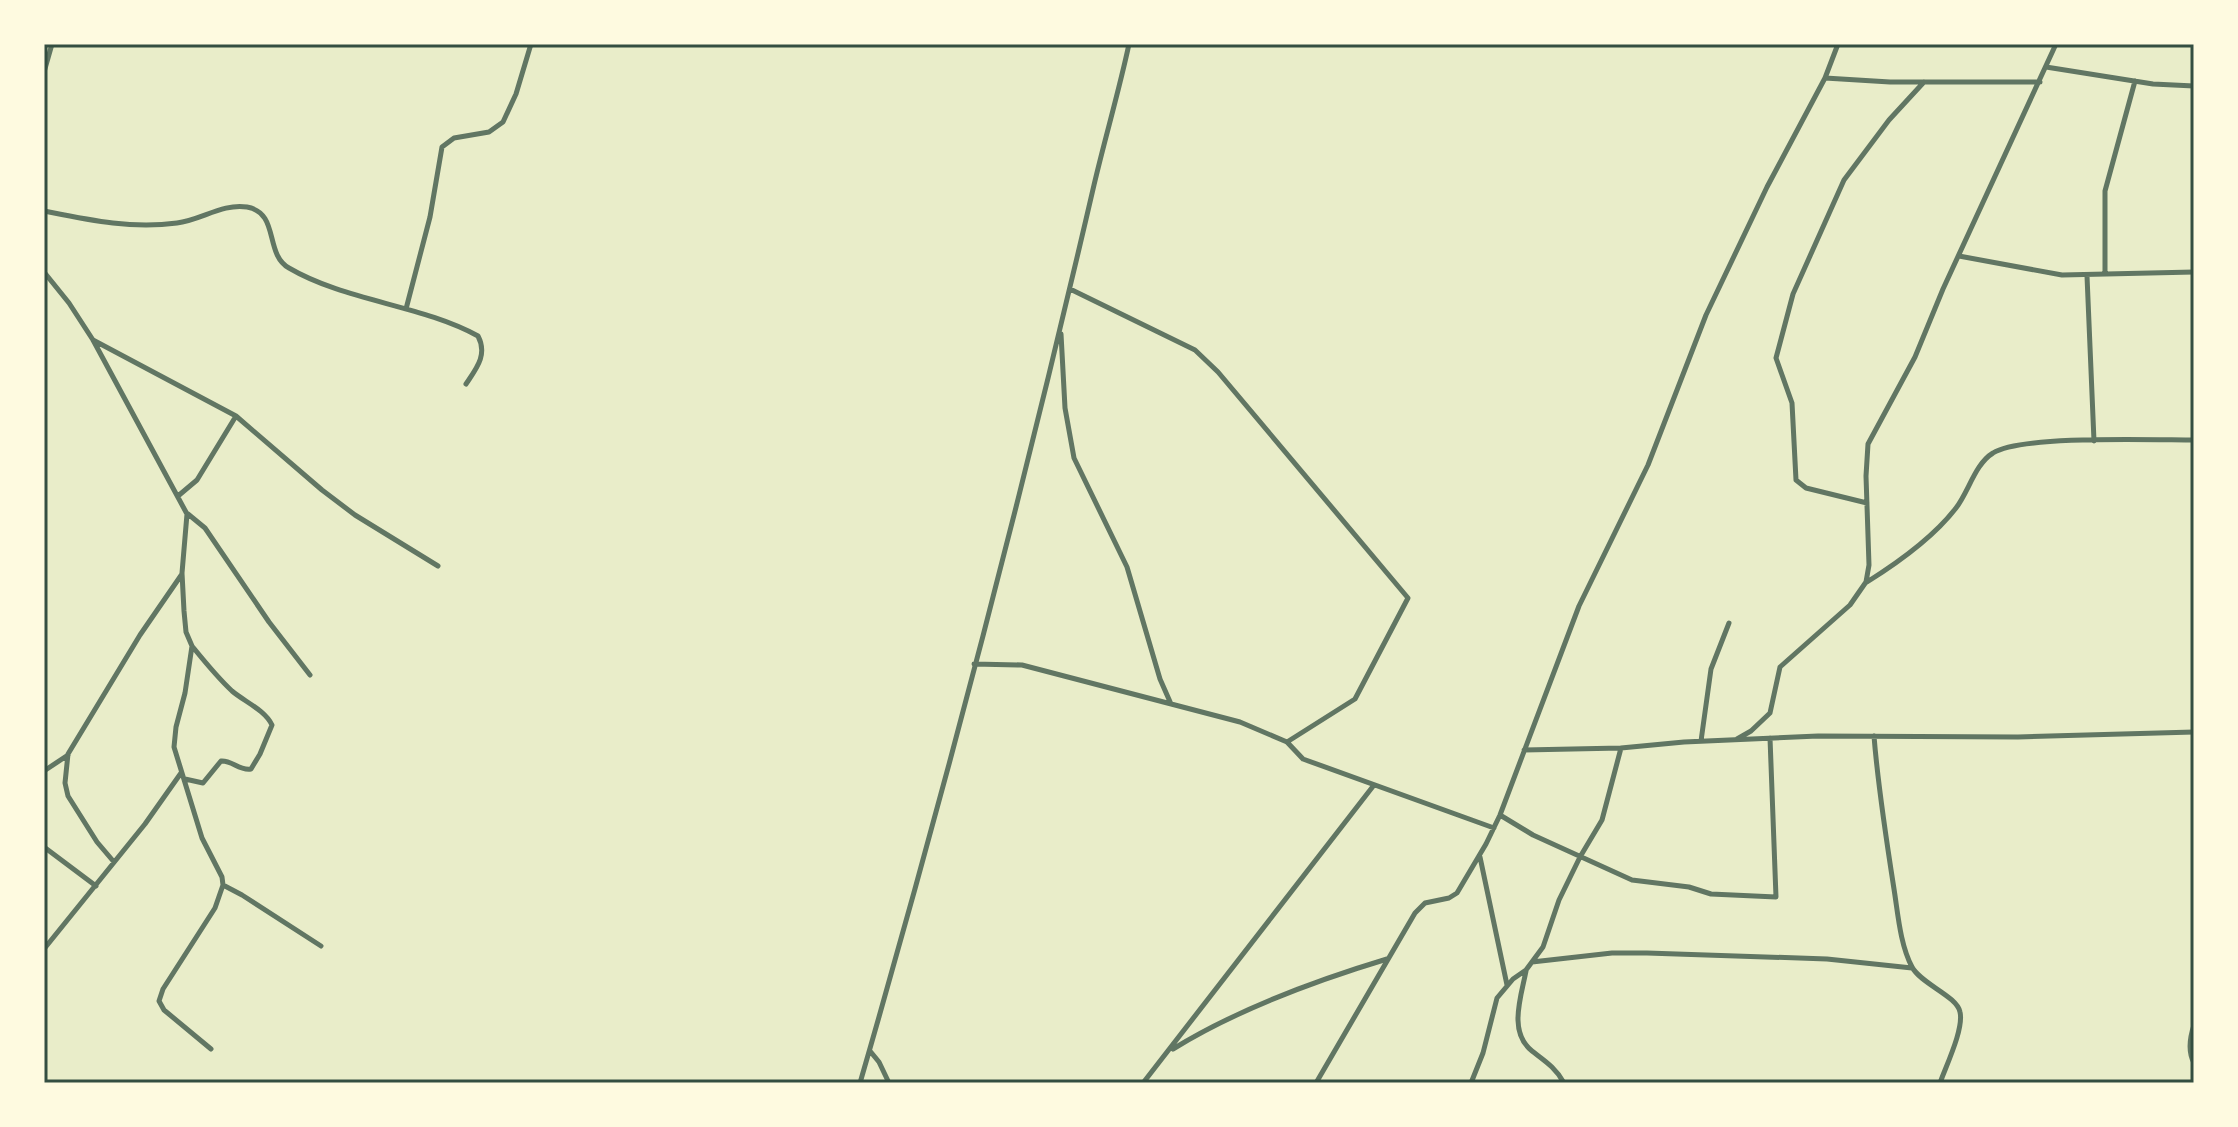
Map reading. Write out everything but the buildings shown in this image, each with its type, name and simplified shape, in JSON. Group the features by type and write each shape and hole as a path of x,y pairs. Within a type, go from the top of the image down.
{"street":[{"path":"44,72 52,44"},
{"path":"190,44 204,44"},
{"path":"406,309 430,217 442,147 454,138 489,132 503,122 516,94 531,44"},
{"path":"860,1083 947,776 1020,496 1129,44"},
{"path":"1316,1083 1420,907 1457,893 1480,856 1500,815 1579,606 1648,465 1706,315 1767,187 1825,78 1838,44"},
{"path":"1866,582 1869,565 1868,444 1903,384 2056,44"},
{"path":"2046,67 2135,81 2194,86"},
{"path":"1825,78 2040,82"},
{"path":"2105,274 2105,191 2135,81"},
{"path":"1867,503 1806,488 1796,480 1792,403 1777,352 1793,294 1844,180 1881,130 1924,82"},
{"path":"44,211 107,224 135,226 180,223 235,206 251,208 267,221 274,251 286,267 317,281 478,336 483,348 482,357 466,384"},
{"path":"1959,256 2047,273 2087,276 2194,272"},
{"path":"44,272 93,340 187,514 205,528 269,622 310,675"},
{"path":"2087,276 2094,441"},
{"path":"1070,289 1195,350 1218,372 1408,598 1355,699 1287,742"},
{"path":"1061,324 1064,396 1074,458 1127,567 1156,667 1172,705"},
{"path":"93,340 236,416 344,507 438,566"},
{"path":"178,496 197,480 236,416"},
{"path":"1737,739 1770,713 1780,667 1850,605 1866,582 1901,560 1941,525 1959,505 1984,461 1993,453 2022,444 2194,440"},
{"path":"182,776 194,783 204,782 221,761 251,769 272,725 268,718 211,671 192,646 186,632 182,573 187,514"},
{"path":"44,771 68,754 182,573"},
{"path":"1701,741 1711,669 1729,623"},
{"path":"192,646 174,737 182,776 202,838 223,885 215,908 163,989 159,1001 164,1010 211,1049"},
{"path":"974,664 1022,665 1240,722 1287,742 1303,759 1494,828"},
{"path":"1524,750 1621,748 1770,738 2018,737 2194,732"},
{"path":"1874,736 1878,788 1900,930 1912,968 1930,986 1957,1004 1960,1011 1960,1024 1940,1083"},
{"path":"1500,815 1521,829 1632,880 1689,887 1711,894 1776,897 1770,738"},
{"path":"1471,1083 1483,1053 1497,998 1507,985 1526,970 1543,947 1559,900 1602,820 1621,748"},
{"path":"68,754 65,783 68,796 97,842 114,862"},
{"path":"44,949 182,776"},
{"path":"1143,1083 1374,784"},
{"path":"44,847 96,886"},
{"path":"1480,856 1507,985"},
{"path":"223,885 321,946"},
{"path":"1532,962 1612,953 1647,953 1827,959 1912,968"},
{"path":"1169,1052 1205,1029 1334,975 1387,959"},
{"path":"1526,970 1517,1024 1519,1034 1528,1048 1555,1068 1564,1083"},
{"path":"2194,1025 2191,1049 2194,1063"},
{"path":"869,1050 889,1083"}]}
